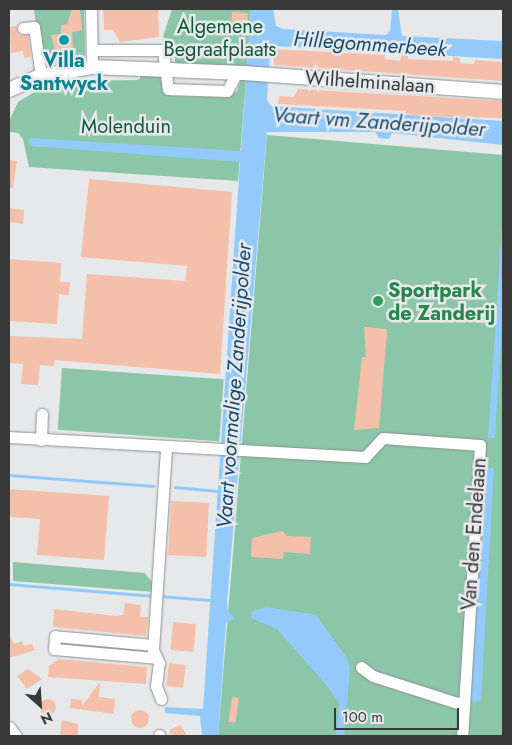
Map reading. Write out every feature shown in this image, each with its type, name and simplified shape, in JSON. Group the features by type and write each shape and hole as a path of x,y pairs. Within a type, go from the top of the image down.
{"main road":[{"name":"Wilhelminalaan","path":"9,90 41,76 92,67 273,75 503,92"}],"street":[{"path":"91,9 92,67"},
{"path":"23,28 34,27 41,76"},
{"path":"92,50 163,50 168,88 227,91 240,73"},
{"path":"41,440 42,414"},
{"name":"Van den Endelaan","path":"9,437 166,449 244,451 366,458 383,438 480,446 464,705"},
{"path":"160,699 156,686 154,644 159,593 166,449"},
{"path":"154,644 55,636 54,649 156,658"},
{"path":"362,666 373,676 464,705 462,736"},
{"path":"9,727 16,736"}],"green space":[{"path":"34,9 84,9 85,60 41,65"},
{"name":"Algemene Begraafplaats","path":"172,9 251,9 247,68 175,63 175,42 163,37"},
{"name":"Molenduin","path":"140,73 164,74 171,96 229,97 237,91 241,79 246,79 238,181 29,167 23,139 18,133 9,132 9,121 18,102 53,81 70,76 74,81 135,80 140,79"},
{"name":"Sportpark de Zanderij","path":"267,135 503,155 503,736 218,736"},
{"path":"62,368 224,379 219,441 58,430"},
{"path":"13,562 145,573 154,585 154,592 13,581"}],"water":[{"path":"251,9 273,9 276,26 284,29 386,35 390,31 392,9 398,9 402,36 503,41 503,59 275,46 270,53 267,100 271,106 503,121 503,145 392,133 389,139 379,138 375,132 267,132 227,602 228,611 235,618 226,623 218,736 202,736 200,716 165,713 165,707 203,709 240,162 32,146 28,142 31,138 241,151"},
{"path":"503,209 503,307 495,438 488,438"},
{"path":"488,468 494,468 481,700 474,702 469,700"},
{"path":"266,607 316,615 347,658 350,667 344,736 336,736 339,702 327,686 277,629 251,618 252,612"}],"building":[{"path":"72,9 80,9 82,30 72,32 73,49 55,50 51,35 61,34 61,25 67,24"},
{"path":"103,9 158,9 159,37 120,42 113,30 104,30"},
{"path":"232,12 248,13 247,22 231,21"},
{"path":"16,26 19,35 28,35 31,57 24,58 23,51 11,53 10,27"},
{"path":"273,49 385,55 385,59 400,61 401,53 408,54 408,59 453,61 453,57 460,58 460,63 474,64 475,60 503,62 503,81 274,65"},
{"path":"298,89 503,101 503,118 442,117 406,114 406,111 278,104 279,96 294,97"},
{"path":"9,160 17,161 13,188 9,188"},
{"path":"89,179 232,192 220,374 55,360 54,366 40,365 38,385 21,384 23,364 9,363 9,336 82,339 87,274 185,281 187,266 81,257"},
{"path":"9,208 24,210 23,224 9,222"},
{"path":"9,259 61,263 60,282 70,282 69,295 59,294 57,324 9,321"},
{"path":"364,327 386,329 387,333 379,428 354,430 362,357 366,357"},
{"path":"9,489 109,496 104,560 37,555 40,519 9,517"},
{"path":"171,501 209,503 206,557 168,555"},
{"path":"282,531 287,536 311,537 310,554 284,552 283,559 251,557 252,538"},
{"path":"125,603 141,605 140,617 148,617 146,636 53,627 54,609 116,616 123,615"},
{"path":"173,622 196,624 193,652 171,650"},
{"path":"9,633 14,644 22,641 24,646 32,644 35,650 9,658"},
{"path":"59,659 147,667 146,684 48,677 49,666"},
{"path":"169,663 186,665 183,688 166,686"},
{"path":"28,669 42,679 27,689 17,676"},
{"path":"100,682 99,697 115,699 114,714 70,708 71,699 82,700 82,706"},
{"path":"232,697 239,698 235,723 229,722"},
{"path":"45,699 51,699 56,704 54,713 45,715 40,710 40,704"},
{"path":"140,710 146,713 149,719 146,725 140,728 134,725 131,719 134,713"},
{"path":"62,720 78,724 78,736 60,736"},
{"path":"181,725 187,736 169,734 171,729"}],"waterway":[{"path":"9,475 154,486"},
{"name":"Vaart voormalige Zanderijpolder","path":"175,487 218,491"},
{"path":"9,584 154,596"},
{"path":"159,596 210,600"}],"place":[{"name":"Villa Santwyck","path":"64,40"},
{"name":"Sportpark de Zanderij","path":"378,301"}],"water label":[{"name":"Hillegommerbeek","path":"370,44"},
{"name":"Vaart vm Zanderijpolder","path":"379,122"}]}
